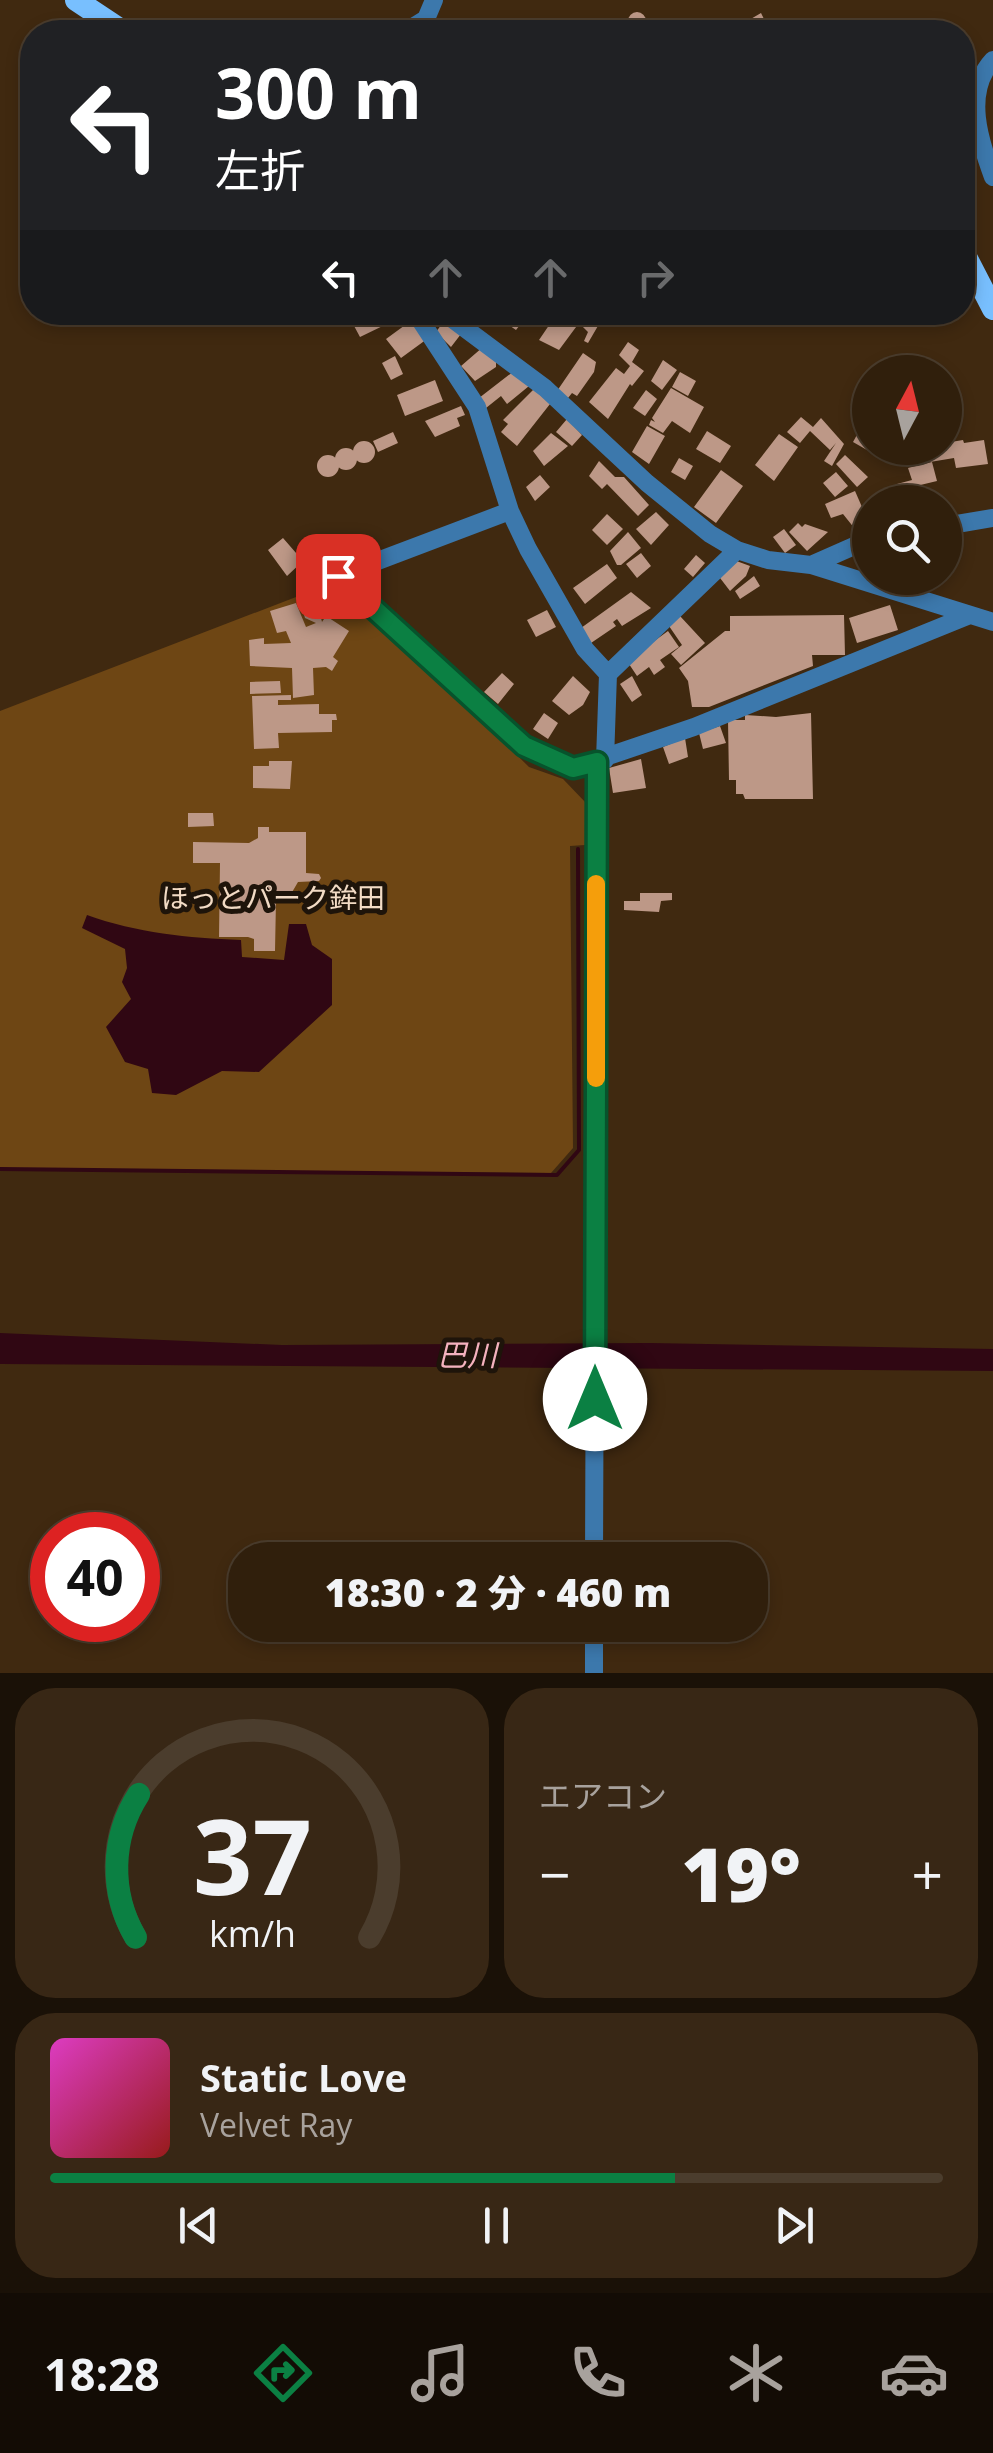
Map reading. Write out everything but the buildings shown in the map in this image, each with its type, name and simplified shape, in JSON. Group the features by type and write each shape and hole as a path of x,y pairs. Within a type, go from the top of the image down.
{"main road":[{"path":"76,0 104,20"},
{"path":"975,272 992,302"}],"street":[{"path":"993,60 980,81 977,102 979,135 993,178"},
{"path":"423,325 477,407 510,511 584,648 608,674"},
{"path":"459,325 544,388 647,483 710,534 737,550 768,560 811,565 993,622"},
{"path":"510,511 338,576 524,746 573,768 601,761 970,615"},
{"path":"962,523 993,518"},
{"path":"811,565 852,547"},
{"path":"594,1542 601,761 608,674 737,550"},
{"path":"594,1642 594,1673"}],"green space":[{"name":"ほっとパーク鉾田","path":"340,580 529,767 563,779 586,803 585,845 570,846 573,1148 551,1173 0,1170 0,711"}],"water":[{"path":"87,915 163,934 241,940 242,957 284,960 289,924 306,924 312,945 332,959 332,1005 259,1072 222,1071 176,1095 152,1093 148,1069 125,1062 106,1027 131,999 122,982 127,968 125,949 82,928"},
{"name":"巴川","path":"0,1333 282,1345 650,1343 993,1349 993,1371 0,1364"}],"waterway":[{"path":"0,1169 557,1175 579,1150 578,849"}],"slow traffic":[{"path":"596,884 596,1078"}],"route":[{"path":"338,576 524,746 556,764 573,768 597,762 595,1399"}]}
